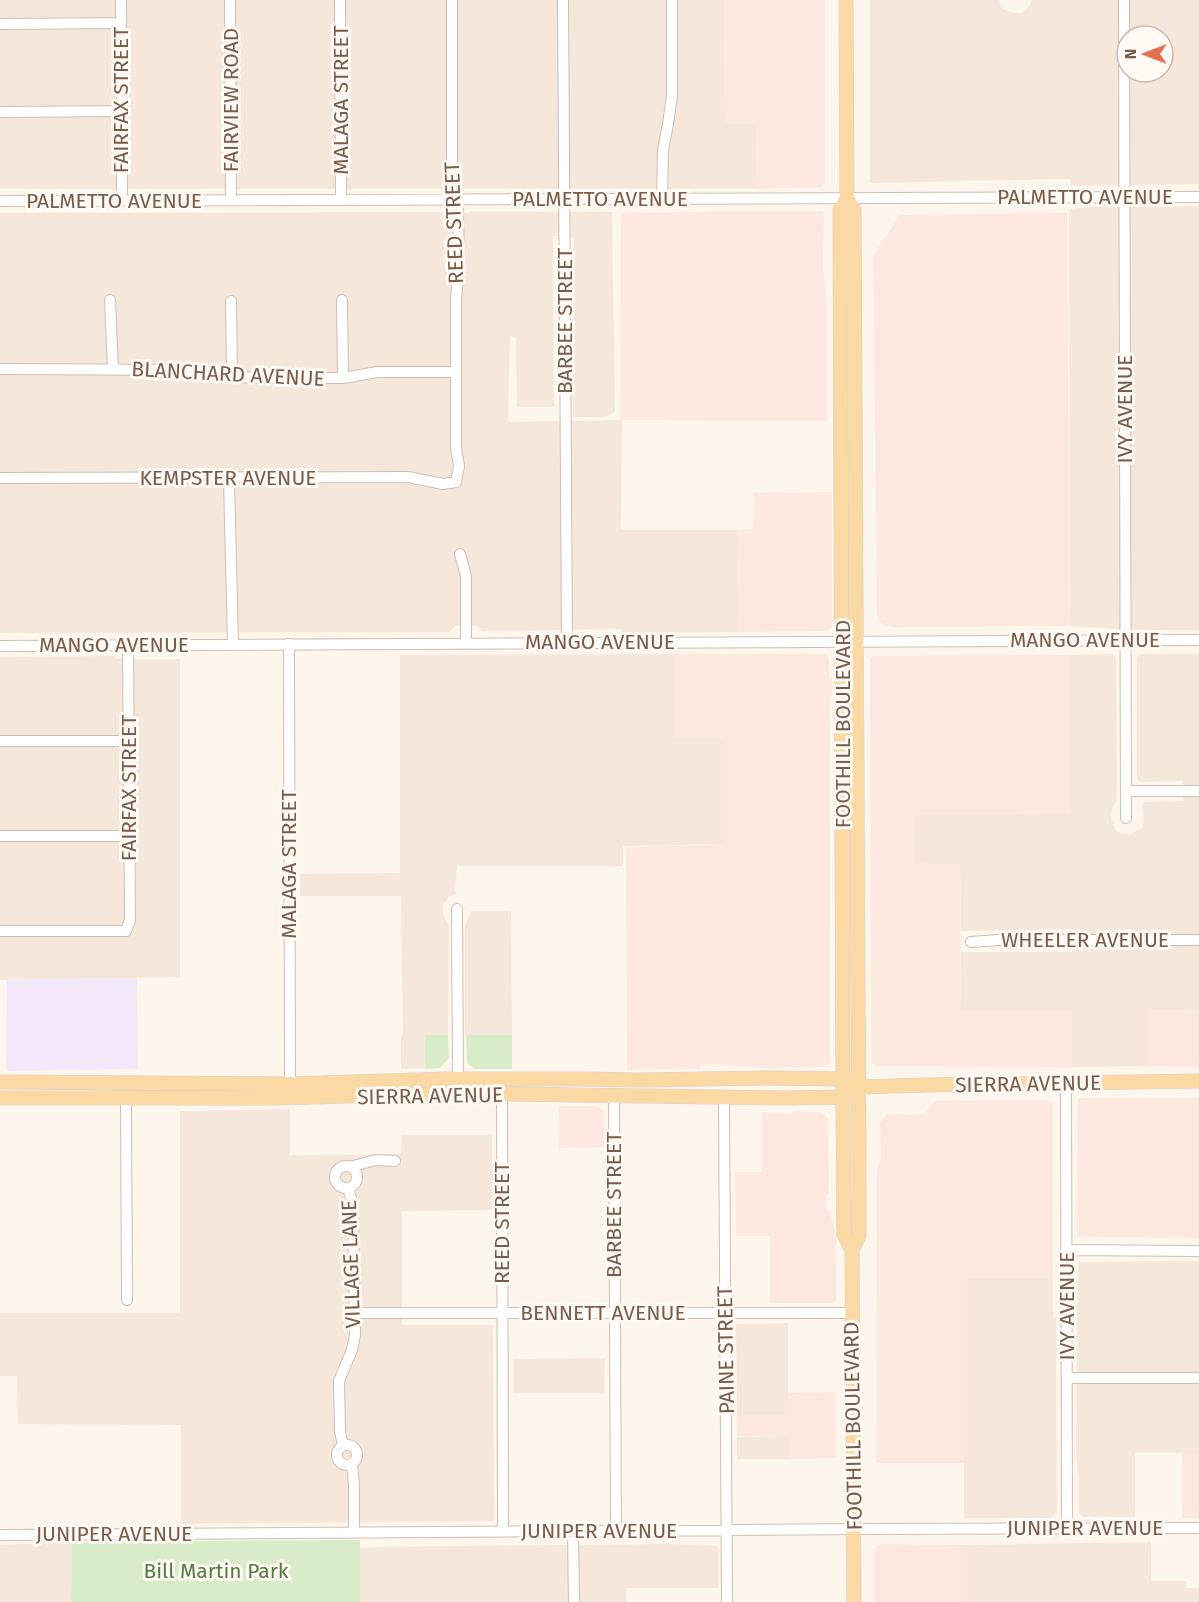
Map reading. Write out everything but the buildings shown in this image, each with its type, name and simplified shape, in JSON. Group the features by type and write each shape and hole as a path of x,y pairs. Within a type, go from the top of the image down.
{"main road":[{"name":"FOOTHILL BOULEVARD","path":"846,0 847,198 854,210 848,443 859,1236 852,1250 854,1602"},
{"name":"FOOTHILL BOULEVARD","path":"848,443 854,486 849,641 843,1097 844,1235 852,1250"},
{"name":"SIERRA AVENUE","path":"0,1083 290,1084 458,1080 844,1079"},
{"path":"844,1079 858,1088"},
{"name":"SIERRA AVENUE","path":"0,1098 243,1099 502,1094 724,1098 843,1097 858,1088 1199,1082"}],"street":[{"name":"FAIRFAX STREET","path":"121,0 122,201"},
{"name":"FAIRVIEW ROAD","path":"230,0 231,200"},
{"name":"MALAGA STREET","path":"340,0 341,200"},
{"name":"REED STREET","path":"452,0 453,199 459,210 459,271 456,298 456,448 459,466 456,482"},
{"name":"BARBEE STREET","path":"563,0 567,643"},
{"path":"662,199 663,150 672,96 672,0"},
{"name":"IVY AVENUE","path":"1124,0 1126,818"},
{"path":"0,24 121,23"},
{"path":"0,112 122,111"},
{"name":"PALMETTO AVENUE","path":"0,201 1199,197"},
{"path":"110,300 112,369"},
{"path":"342,300 343,378"},
{"path":"231,301 232,376"},
{"name":"BLANCHARD AVENUE","path":"0,369 194,370 261,378 343,378 377,372 456,372"},
{"name":"KEMPSTER AVENUE","path":"0,478 408,477 443,484 456,482"},
{"path":"229,478 232,645"},
{"path":"460,554 466,576 466,643"},
{"name":"MANGO AVENUE","path":"0,646 1199,640"},
{"name":"MALAGA STREET","path":"288,644 290,1084"},
{"name":"FAIRFAX STREET","path":"0,931 126,931 130,920 128,645"},
{"path":"0,741 128,741"},
{"path":"1127,791 1199,790"},
{"path":"0,836 129,836"},
{"path":"456,909 458,1095"},
{"name":"WHEELER AVENUE","path":"971,942 1199,940"},
{"name":"IVY AVENUE","path":"1066,1083 1067,1528"},
{"name":"REED STREET","path":"502,1094 503,1531"},
{"name":"BARBEE STREET","path":"614,1095 616,1531"},
{"path":"126,1098 127,1300"},
{"name":"PAINE STREET","path":"724,1098 727,1602"},
{"path":"350,1167 357,1178 348,1188 342,1187 336,1183 335,1176 340,1167 350,1167 375,1160 395,1161"},
{"name":"VILLAGE LANE","path":"348,1188 353,1205 355,1335 352,1350 339,1381 340,1432 343,1445 350,1445 356,1449 357,1455 357,1459 352,1464 354,1532"},
{"path":"1066,1251 1199,1251"},
{"name":"BENNETT AVENUE","path":"355,1313 852,1313"},
{"path":"1067,1378 1199,1378"},
{"name":"JUNIPER AVENUE","path":"0,1535 1199,1528"},
{"path":"573,1531 574,1602"}],"shaded area":[{"path":"0,0 724,0 725,123 756,124 757,189 0,189"},
{"path":"724,0 825,0 825,184 821,187 757,189 756,124 725,123"},
{"path":"870,0 999,0 1002,8 1007,11 1022,13 1029,7 1032,0 1199,0 1199,184 1071,186 1070,179 870,183"},
{"path":"1106,205 1116,207 1199,206 1199,630 1136,630 1070,626 1069,209"},
{"path":"471,211 612,212 615,412 606,417 573,417 574,237 553,236 554,407 517,407 516,338 510,336 508,422 622,420 621,530 737,530 738,632 622,633 621,629 482,631 478,626 455,626 450,632 0,633 0,213 469,213"},
{"path":"823,212 823,266 827,324 827,421 620,420 621,213"},
{"path":"1067,213 1070,626 892,627 882,623 877,618 873,256 900,215"},
{"path":"832,492 832,626 827,631 738,632 737,530 753,529 754,493"},
{"path":"673,654 673,738 724,738 724,844 623,846 623,866 457,866 455,891 457,894 449,897 443,904 443,914 449,926 448,1035 425,1035 425,1069 401,1069 401,1036 403,1035 401,896 300,896 300,874 400,873 400,655"},
{"path":"673,654 825,654 829,658 829,677 832,678 832,696 830,697 830,1064 824,1067 768,1068 709,1064 700,1065 700,1069 627,1070 626,848 724,844 724,738 673,738"},
{"path":"1113,654 1116,658 1117,800 1112,809 1111,819 1116,831 1129,835 1143,827 1142,806 1145,802 1183,801 1183,781 1140,782 1137,780 1137,659 1140,654 1199,654 1199,1011 1148,1009 1147,1066 1072,1067 1072,1010 961,1010 961,952 1072,952 1073,929 961,931 960,864 914,864 914,815 1071,814 1071,655"},
{"path":"1071,655 1071,814 915,815 914,863 960,864 961,1010 1072,1010 1072,1067 875,1066 872,1063 871,1005 870,658 881,656"},
{"path":"115,656 116,659 180,659 180,977 0,980 0,657"},
{"path":"471,911 511,911 512,1035 465,1035 465,926"},
{"path":"137,978 138,1069 6,1071 7,980"},
{"path":"1147,1009 1199,1011 1199,1067 1147,1066"},
{"path":"1078,1098 1199,1098 1199,1238 1077,1237"},
{"path":"936,1101 1053,1102 1053,1279 964,1279 964,1463 876,1463 877,1169 881,1157 880,1122 888,1114 923,1115"},
{"path":"559,1106 596,1106 604,1110 604,1147 559,1148"},
{"path":"290,1109 290,1155 401,1154 402,1135 492,1135 492,1210 402,1211 402,1325 493,1325 494,1521 181,1524 181,1425 18,1424 17,1376 0,1376 0,1313 180,1313 180,1111"},
{"path":"794,1111 819,1112 828,1118 829,1194 826,1196 826,1210 830,1212 836,1236 836,1300 833,1303 770,1303 770,1236 736,1236 735,1172 762,1172 762,1112 791,1114"},
{"path":"1199,1261 1199,1453 1135,1453 1135,1517 1083,1517 1079,1513 1076,1452 1078,1262"},
{"path":"964,1279 1053,1279 1053,1317 1056,1318 1057,1511 1052,1518 964,1518"},
{"path":"788,1323 788,1415 737,1415 737,1324"},
{"path":"605,1358 604,1393 514,1393 514,1359"},
{"path":"836,1392 836,1458 789,1459 789,1436 737,1436 737,1415 788,1415 788,1393"},
{"path":"789,1436 789,1459 737,1459 737,1437"},
{"path":"1182,1453 1199,1453 1199,1518 1182,1518"},
{"path":"72,1542 71,1602 0,1602 0,1545"},
{"path":"1151,1542 1151,1581 1187,1581 1186,1588 1199,1588 1199,1602 964,1602 964,1545"},
{"path":"671,1544 718,1546 718,1588 627,1588 626,1602 360,1602 360,1547"},
{"path":"880,1544 964,1545 964,1602 874,1602 874,1549"}],"green space":[{"path":"425,1035 448,1035 449,1058 440,1068 425,1069"},
{"path":"466,1035 512,1035 512,1069 474,1069 467,1063"},
{"name":"Bill Martin Park","path":"360,1540 360,1602 71,1602 72,1542"}]}
